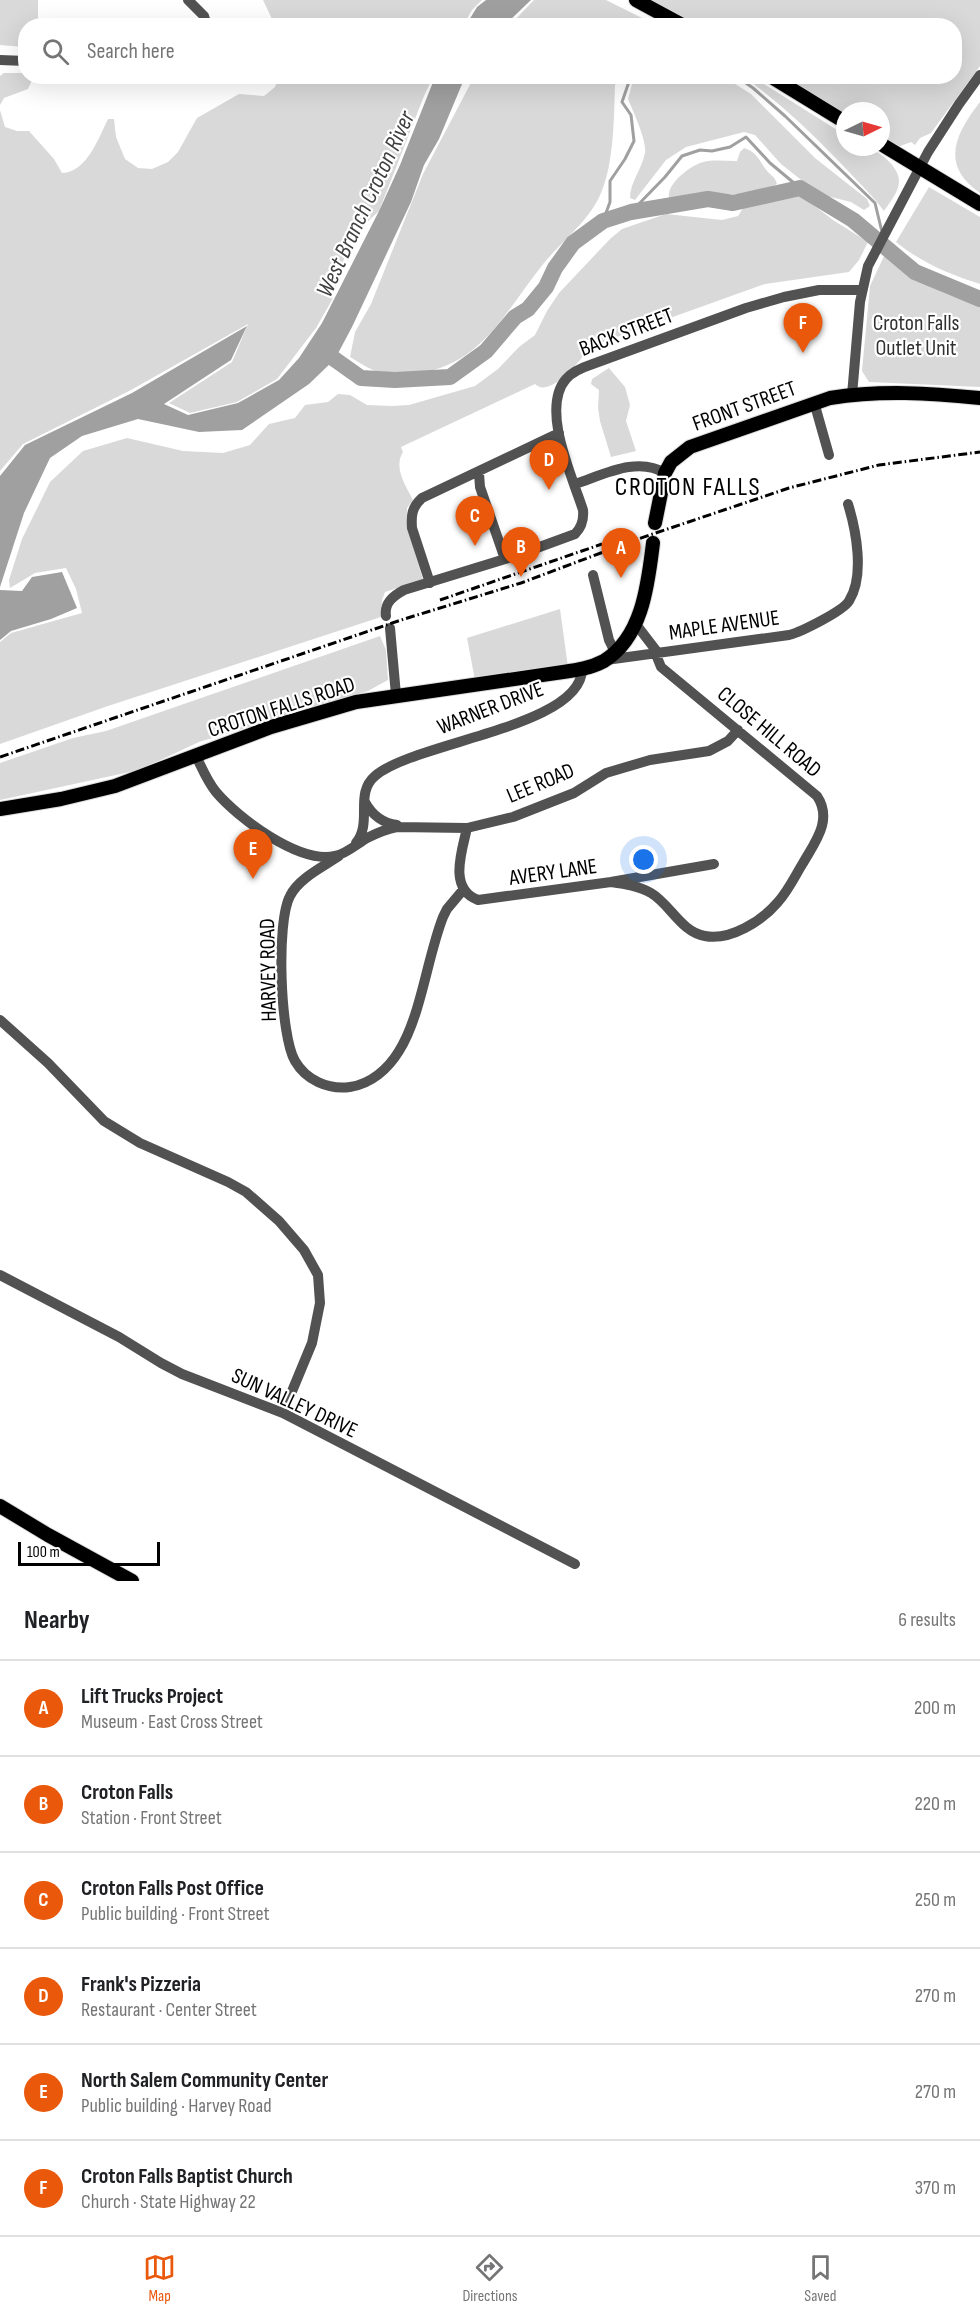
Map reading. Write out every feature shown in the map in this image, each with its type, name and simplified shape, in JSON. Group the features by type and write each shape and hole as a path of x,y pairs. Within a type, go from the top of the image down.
{"main road":[{"path":"636,0 669,18"},
{"path":"783,84 836,116"},
{"path":"890,150 980,204"},
{"name":"FRONT STREET","path":"665,472 671,462 690,447 814,402 852,395 900,393 980,398"},
{"path":"655,523 665,472"},
{"path":"582,669 610,656 635,623 645,592 653,543"},
{"name":"CROTON FALLS ROAD","path":"0,809 61,799 115,786 311,714 356,702 582,669"},
{"path":"0,1506 132,1581"}],"street":[{"path":"188,0 205,18"},
{"path":"0,60 18,61"},
{"path":"852,395 861,290 868,266 948,120 980,75"},
{"name":"BACK STREET","path":"575,484 559,433 556,411 564,381 579,370 763,302 819,290 861,290"},
{"path":"814,402 828,455"},
{"path":"430,583 412,528 412,510 422,498 479,473 559,433"},
{"path":"386,616 386,607 396,595 575,534 584,518 575,484 598,474 641,465 665,472"},
{"path":"479,473 480,487 504,559"},
{"name":"MAPLE AVENUE","path":"610,656 658,653 789,635 804,630 846,604 855,586 857,560 855,531 848,504"},
{"path":"593,575 609,640 610,656"},
{"name":"CLOSE HILL ROAD","path":"611,882 652,893 693,932 705,936 731,933 758,920 778,903 818,838 822,829 824,811 817,796 661,667 657,657 658,653 635,623"},
{"path":"390,628 396,695"},
{"name":"WARNER DRIVE","path":"363,797 364,789 374,776 391,766 518,723 552,708 573,693 579,685 582,669"},
{"name":"LEE ROAD","path":"347,851 388,829 467,828 527,812 574,793 595,778 618,769 650,760 709,751 729,741 738,730"},
{"path":"196,756 210,784 218,794 260,829 291,848 305,852 328,857 347,851 363,830 365,820 363,797"},
{"path":"363,797 372,813 381,820 407,827"},
{"path":"463,890 460,869 467,828"},
{"name":"HARVEY ROAD","path":"347,851 293,890 286,909 283,932 284,1005 290,1047 299,1067 318,1082 329,1086 340,1088 362,1084 382,1072 396,1056 411,1026 443,917 463,890"},
{"name":"AVERY LANE","path":"463,890 470,897 487,900 714,864"},
{"path":"0,1020 48,1063 104,1121 140,1143 246,1192 279,1221 304,1250 318,1275 320,1303 312,1343 283,1413"},
{"name":"SUN VALLEY DRIVE","path":"0,1275 94,1323 182,1374 283,1413 575,1564"}],"green space":[{"path":"0,0 38,0 38,18 18,18 18,46 0,45"},
{"path":"263,0 482,0 468,18 272,18"},
{"path":"534,0 606,0 642,18 517,18"},
{"path":"651,0 980,0 980,66 931,133 920,138 915,145 911,142 895,148 890,145 890,102 836,102 836,110 793,84 962,84 962,18 683,18"},
{"path":"4,73 18,73 18,84 30,84 28,89 4,98 0,105 0,76"},
{"path":"276,84 430,84 379,211 350,238 332,300 316,328 277,379 237,402 190,413 169,403 232,362 248,324 131,390 23,444 0,471 0,110 5,127 17,131 29,131 54,159 62,173 71,171 85,161 96,145 108,119 114,119 116,137 125,159 138,168 152,169 168,162 178,152 197,118 239,94 264,96"},
{"path":"470,84 616,84 609,168 601,193 590,212 544,263 492,332 477,347 441,368 407,374 382,373 350,357 355,332 371,304 423,174"},
{"path":"632,84 735,84 751,94 815,158 867,199 870,206 864,210 851,202 819,194 781,164 755,135 744,132 686,147 666,160 635,200 630,198 645,148 628,99"},
{"path":"753,84 764,84 836,129 836,156 882,156 887,160 896,170 899,182 895,194 884,211 838,160 786,110"},
{"path":"980,102 980,193 967,182 959,171 956,149 964,125"},
{"path":"744,148 756,155 775,178 777,184 762,191 744,195 706,193 694,197 669,198 669,192 676,180 689,169 708,161 737,161"},
{"name":"Croton Falls Outlet Unit","path":"929,187 980,217 980,284 936,267 896,242"},
{"path":"799,194 833,220 868,242 859,260 849,272 765,284 589,347 573,368 557,382 541,387 535,384 401,447 403,452 399,464 400,471 413,500 407,508 409,533 423,580 385,592 381,617 108,706 0,744 0,642 11,633 82,613 76,589 66,568 35,573 10,588 9,580 22,539 50,482 83,451 127,438 183,451 223,453 250,445 269,424 295,418 305,405 328,402 338,394 350,395 367,405 392,406 409,405 475,386 498,369 519,347 535,335 559,293 622,229 666,214 722,220 738,216 745,205"},
{"name":"Croton Falls Outlet Unit","path":"885,254 906,272 929,286 980,305 980,387 869,382 862,371 870,286"},
{"path":"609,368 625,387 630,405 626,421 636,451 611,457 600,421 599,390 591,384 592,379"},
{"path":"560,609 568,667 475,680 467,638"},
{"path":"380,636 386,650 388,680 368,691 199,742 139,770 0,800 0,763 73,738 106,731"}],"shaded area":[{"path":"486,0 531,0 512,18 470,18 477,7"},
{"path":"432,84 462,84 439,139 424,165 411,202 335,359 309,384 242,430 199,432 138,419 82,436 50,458 24,513 0,587 0,476 25,445 132,393 247,326 231,360 164,404 188,415 238,403 279,380 299,358 322,323 400,165"},
{"path":"62,572 77,608 51,619 11,631 0,640 0,590 22,591 32,577"}],"waterway":[{"path":"603,221 610,202 610,181 634,141 631,115 622,102 628,84"},
{"path":"747,84 785,116 875,203 882,232"},
{"path":"631,212 682,156 700,150 712,151 730,147 746,137 770,163 800,188"},
{"path":"326,345 323,351 361,378 395,380 450,377 486,351 515,317 528,309 546,287 555,268 573,243 603,221 631,212 708,199 733,203 800,188 853,220 915,272 980,299"},
{"path":"885,241 888,251"}],"railway":[{"path":"0,757 401,620 521,583 638,539 789,488 879,465 980,452"},
{"path":"440,600 602,544"}],"place":[{"name":"Croton Falls Baptist Church","path":"803,353"},
{"name":"Frank's Pizzeria","path":"549,490"},
{"name":"Croton Falls Post Office","path":"475,546"},
{"name":"Croton Falls","path":"521,577"},
{"name":"Lift Trucks Project","path":"621,578"},
{"name":"North Salem Community Center","path":"253,879"}],"district":[{"name":"CROTON FALLS","path":"688,486"}],"water label":[{"name":"West Branch Croton River","path":"365,204"}]}
